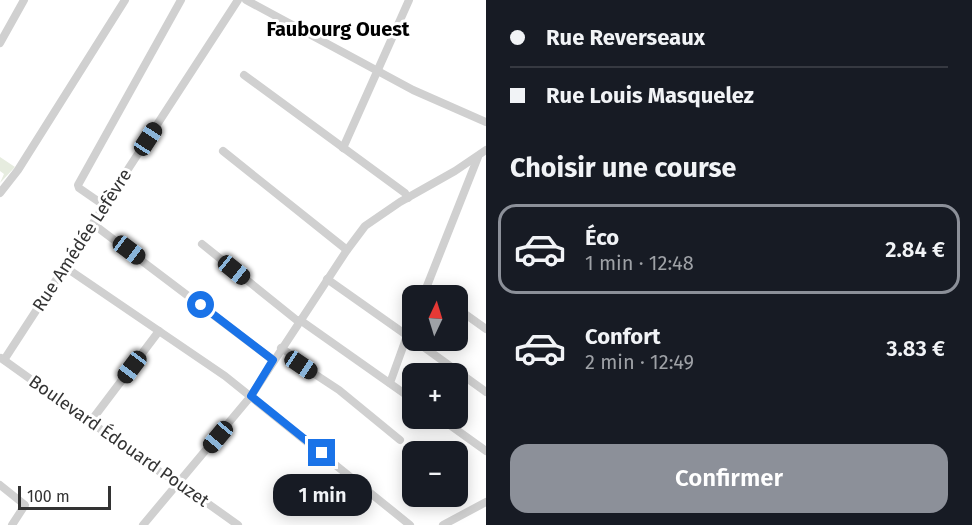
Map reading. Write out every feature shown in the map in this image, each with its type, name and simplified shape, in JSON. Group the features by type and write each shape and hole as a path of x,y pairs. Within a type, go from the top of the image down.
{"street":[{"path":"0,43 24,0"},
{"path":"1,191 18,170 125,0"},
{"path":"105,206 78,185 181,0"},
{"name":"Rue Amédée Lefèvre","path":"2,358 105,206 238,0"},
{"path":"246,0 413,90 486,122"},
{"path":"343,148 409,0"},
{"path":"244,75 405,193 408,198"},
{"path":"143,525 251,396 327,279 371,221 428,188 486,150"},
{"path":"223,151 347,250"},
{"path":"428,285 478,156"},
{"path":"93,224 273,360"},
{"path":"202,244 299,321 402,391"},
{"path":"64,267 251,396 410,525"},
{"path":"327,279 402,333"},
{"path":"468,316 486,329"},
{"path":"91,421 159,331"},
{"path":"281,348 298,359 301,365 339,390 400,440"},
{"path":"390,382 405,351"},
{"path":"428,351 486,392"},
{"name":"Boulevard Édouard Pouzet","path":"2,358 238,525"},
{"path":"455,429 486,451"},
{"path":"0,485 25,505 12,525"},
{"path":"443,525 486,502"}],"shaded area":[{"path":"0,157 15,167 0,183 4,174 0,171"}],"district":[{"name":"Faubourg Ouest","path":"338,29"}],"route":[{"path":"201,305 273,360 251,396 322,453"}]}
